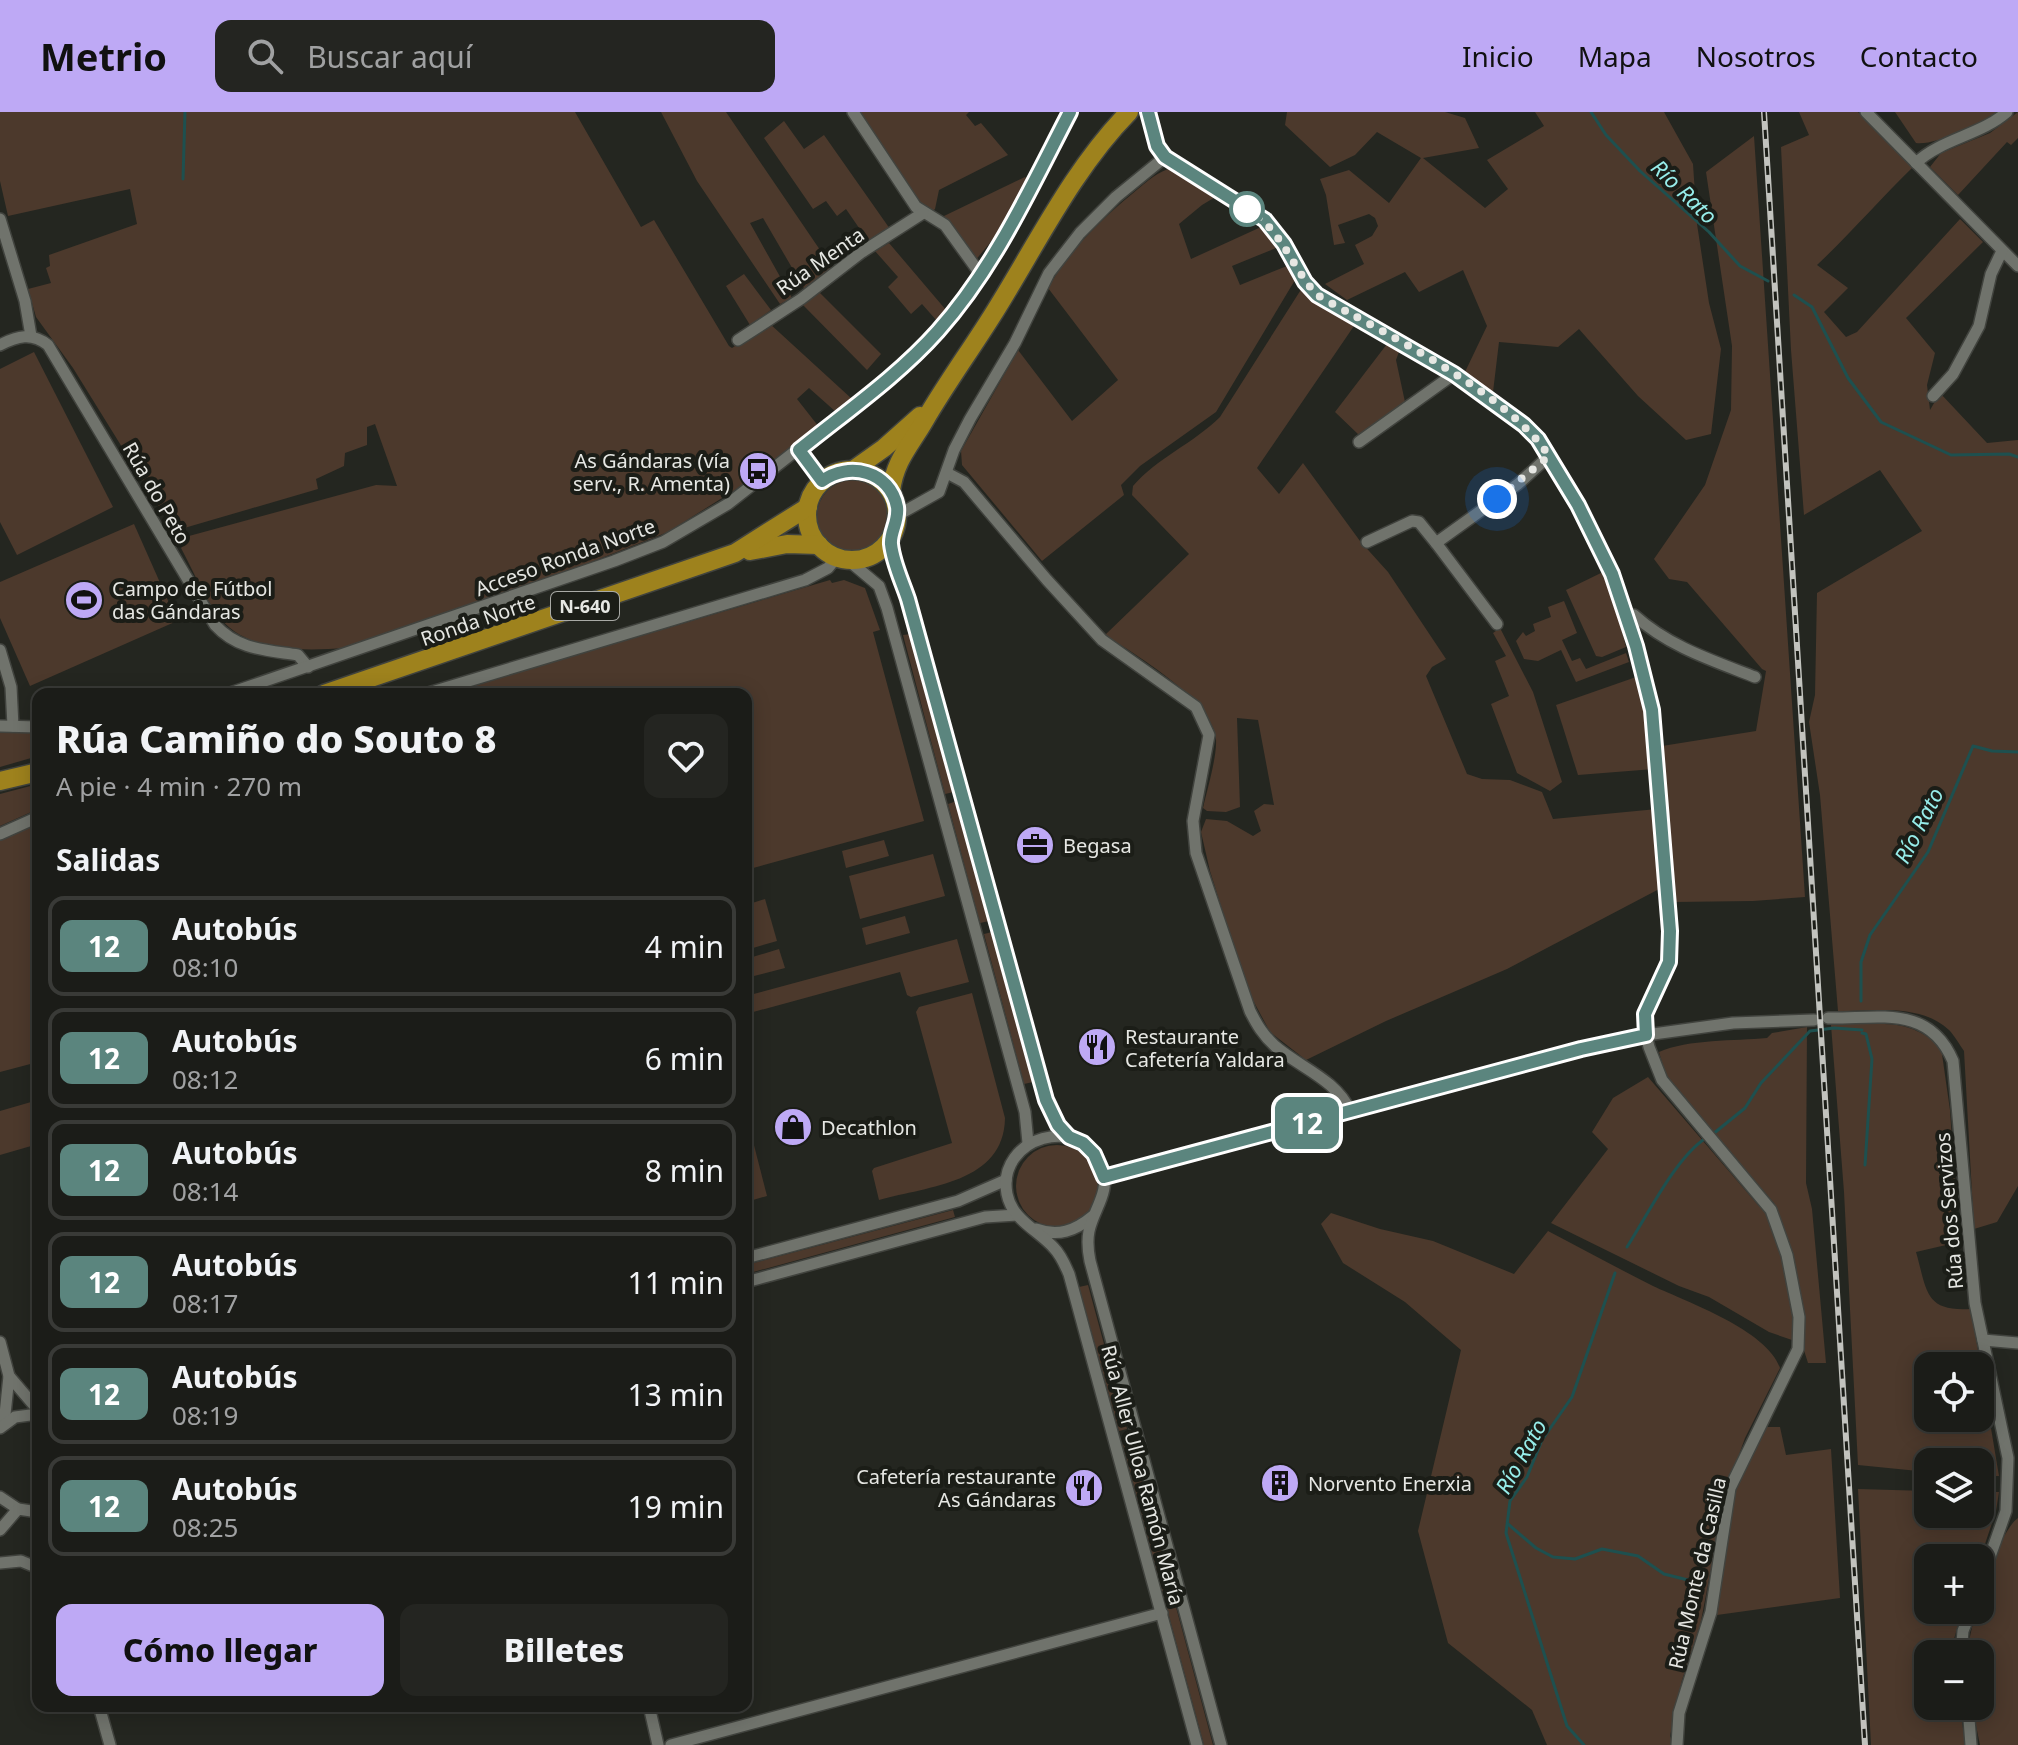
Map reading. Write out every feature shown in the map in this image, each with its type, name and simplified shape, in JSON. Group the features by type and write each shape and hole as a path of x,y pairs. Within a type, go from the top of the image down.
{"highway":[{"path":"808,507 809,527 819,545 842,558 872,555 890,539 898,515 891,491 893,472 900,457 1081,173 1114,127 1129,112"},
{"path":"853,470 884,448 934,403"},
{"path":"822,481 837,473 853,470 868,472 891,491"},
{"name":"Ronda Norte","path":"735,553 765,537 808,507 822,481"},
{"name":"Ronda Norte","path":"341,688 735,553 787,544 819,545"},
{"path":"0,781 32,773"}],"street":[{"path":"853,112 916,207 945,225 981,275"},
{"name":"Acceso Ronda Norte","path":"245,688 564,580 663,542 728,504 896,372 937,332 981,275 1070,112"},
{"path":"1148,112 1157,146 1165,157 1265,220 1284,244 1305,282 1317,295 1454,374 1524,425 1549,456 1578,505 1610,569 1627,617 1652,710 1670,931 1669,962 1645,1014 1646,1035"},
{"path":"1866,112 2018,266"},
{"path":"1916,163 1994,123 2007,112"},
{"path":"898,515 939,492 954,450 1015,343 1049,273 1080,233 1116,197 1165,157"},
{"name":"Rúa Menta","path":"738,340 923,213"},
{"path":"0,219 25,301 31,336 18,337 0,345"},
{"path":"1933,396 1953,374 1979,326 1991,274 2002,251"},
{"name":"Rúa do Peto","path":"31,336 48,345 59,362 215,625 225,636 245,647 298,655 308,667"},
{"path":"1359,442 1454,374"},
{"path":"799,450 822,481"},
{"path":"1436,543 1518,484 1549,456"},
{"path":"947,473 964,482 1102,640 1196,707 1209,735 1193,821 1196,853 1250,1011 1259,1030 1277,1047 1343,1095 1350,1111"},
{"path":"1367,542 1412,521 1419,522 1497,624"},
{"path":"890,539 1046,1100 1058,1125 1069,1137"},
{"path":"445,688 805,580 842,558 864,571 879,586 887,608 1025,1112 1028,1143"},
{"path":"1627,617 1634,615 1653,633 1698,656 1755,677"},
{"path":"0,650 11,687 13,726"},
{"path":"0,726 32,727"},
{"path":"0,834 32,820"},
{"name":"Rúa dos Servizos","path":"1828,1018 1905,1018 1925,1025 1938,1035 1953,1061 1972,1275 2008,1458 2013,1500 1994,1545"},
{"path":"752,1280 985,1217 1017,1215 1007,1192 1006,1180 1017,1153 1028,1143 1055,1135 1083,1143 1094,1154 1104,1177 1581,1049 1646,1035 1733,1023 1814,1020"},
{"name":"Rúa Monte da Casilla","path":"1646,1035 1662,1080 1771,1210 1787,1255 1799,1317 1798,1349 1730,1488 1711,1612 1679,1713 1677,1745"},
{"name":"Rúa Aller Ulloa Ramón María","path":"1104,1177 1103,1197 1093,1216 1087,1245 1094,1279 1221,1745"},
{"path":"752,1256 958,1201 1006,1180"},
{"name":"Rúa Aller Ulloa Ramón María","path":"1017,1215 1056,1249 1069,1274 1197,1745"},
{"path":"1031,1227 1047,1233 1064,1232 1080,1227 1093,1216"},
{"path":"1983,1340 2018,1343"},
{"path":"0,1342 9,1376 2,1426"},
{"path":"9,1376 32,1405"},
{"path":"2,1426 15,1417 32,1413"},
{"path":"0,1497 29,1511"},
{"path":"0,1530 29,1511"},
{"path":"0,1563 21,1561 32,1566"},
{"path":"671,1745 1162,1613"},
{"path":"101,1712 110,1745"},
{"path":"650,1712 658,1745"},
{"path":"1969,1720 1971,1745"}],"shaded area":[{"path":"0,112 575,112 641,227 654,220 729,346 732,348 769,323 852,399 836,412 809,388 797,399 819,427 746,483 668,532 584,565 345,648 293,649 258,643 229,627 217,614 181,548 189,536 376,485 397,486 375,424 367,427 367,445 345,453 344,466 316,479 318,489 174,531 73,368 36,317 28,289 51,283 46,268 50,266 49,255 137,224 130,189 8,216 0,181"},
{"path":"661,112 726,112 833,269 805,290 763,218 750,223 792,298 780,304 697,181"},
{"path":"859,112 969,112 966,115 975,126 981,123 1008,155 939,190 935,209 931,213 918,203"},
{"path":"1287,112 1445,112 1465,118 1479,148 1423,158 1485,208 1508,189 1487,160 1544,126 1535,112 1664,112 1693,164 1697,224 1709,303 1721,349 1711,434 1686,440 1638,396 1579,329 1558,347 1499,342 1493,392 1465,372 1487,326 1463,270 1419,292 1405,272 1347,300 1325,284 1364,264 1355,245 1372,236 1378,226 1369,214 1338,225 1345,243 1334,245 1326,195 1320,179 1349,170 1389,203 1421,158 1377,132 1355,155 1330,167 1285,125"},
{"path":"1799,112 1858,112 1913,167 1817,265 1848,288 1824,312 1846,337 1857,332 1960,219 1983,242 1906,318 1935,353 1927,385 1930,410 1940,393 1987,443 2018,440 2018,1186 1997,1222 1974,1229 1964,1051 1949,1030 1924,1016 1896,1010 1838,1011 1820,795 1809,722 1815,695 1817,593 1922,531 1880,470 1804,515 1791,350 1781,147 1809,135"},
{"path":"1895,112 1996,112 1957,133 1916,143"},
{"path":"2018,112 2018,138 2011,145 2007,142 1958,195 1930,167 1941,153 1990,133"},
{"path":"784,121 804,149 824,135 890,229 868,241 846,209 837,216 826,201 813,209 764,138"},
{"path":"1754,136 1805,897 1674,902 1662,746 1756,731 1766,671 1687,582 1669,579 1654,559 1705,485 1731,410 1732,346 1706,172"},
{"path":"1168,169 1217,196 1179,224 1191,259 1261,227 1276,248 1232,266 1240,285 1287,266 1295,280 1216,412 1140,466 1121,485 1124,495 1042,561 962,465 961,451 1018,350 1072,421 1118,380 1048,288 1075,249 1096,226 1149,180"},
{"path":"1025,177 1027,179 994,238 974,262 944,216"},
{"path":"889,243 946,310 937,321 922,304 911,314 888,287 898,277 875,251"},
{"path":"744,274 771,310 750,325 726,286"},
{"path":"1302,288 1356,323 1257,468 1279,494 1303,463 1360,541 1388,572 1446,659 1432,667 1426,676 1467,774 1482,779 1510,780 1542,792 1553,819 1657,809 1663,887 1507,969 1386,1021 1306,1060 1270,1032 1247,989 1201,832 1206,819 1227,821 1253,836 1261,831 1254,811 1264,804 1274,805 1258,720 1237,718 1240,807 1226,812 1207,811 1203,808 1216,747 1212,725 1189,695 1105,635 1189,554 1132,495 1133,486 1153,467 1220,417"},
{"path":"818,291 881,354 867,370 801,303"},
{"path":"1387,344 1400,349 1396,360 1405,402 1359,435 1335,412"},
{"path":"34,352 113,507 17,555 0,522 0,369"},
{"path":"853,480 873,486 883,496 889,516 883,536 873,546 853,552 833,546 823,536 817,516 823,496 833,486"},
{"name":"Campo de Fútbol das Gándaras","path":"134,524 177,621 30,686 0,618 0,582"},
{"path":"1603,572 1626,647 1602,657 1596,656 1566,590"},
{"path":"830,580 832,583 844,580 865,588 880,630 873,632 924,821 752,868 752,688 464,688"},
{"path":"1564,601 1577,633 1562,640 1572,661 1580,658 1586,669 1626,653 1629,662 1576,682 1561,650 1538,661 1524,659 1516,641 1523,632 1526,636 1535,631 1533,624 1551,617 1548,607"},
{"path":"1500,628 1533,692 1562,782 1550,791 1517,773 1491,704 1509,696 1495,661 1506,656 1493,633"},
{"path":"911,634 954,792 945,794 903,635"},
{"path":"1639,676 1650,718 1654,769 1578,775 1556,705"},
{"path":"0,732 32,732 32,758 0,767"},
{"path":"32,786 32,812 0,826 0,794"},
{"path":"957,801 989,921 980,923 948,804"},
{"path":"32,826 32,1064 0,1072 0,841"},
{"path":"884,840 889,856 846,868 842,851"},
{"path":"933,854 945,896 860,919 849,876"},
{"path":"765,899 777,941 752,948 752,903"},
{"path":"905,916 910,933 866,945 862,928"},
{"path":"992,932 1033,1082 1024,1084 984,934"},
{"path":"957,939 969,982 911,997 907,995 900,972 752,1012 752,994"},
{"path":"779,949 785,968 752,976 752,957"},
{"path":"972,993 1005,1118 1001,1140 992,1156 978,1169 960,1178 879,1200 872,1171 874,1168 952,1143 916,1012 919,1007"},
{"path":"1831,1025 1908,1027 1941,1047 1950,1110 1959,1242 1916,1252 1930,1296 1944,1307 1971,1309 1978,1352 1914,1352 1914,1432 1992,1432 1999,1476 1994,1476 1994,1448 1914,1448 1914,1471 1858,1465 1844,1192"},
{"path":"1807,1027 1806,1183 1812,1209 1826,1363 1808,1363 1802,1344 1804,1312 1791,1248 1774,1203 1667,1079 1659,1052 1697,1043 1767,1038 1772,1033"},
{"path":"1648,1077 1758,1205 1770,1214 1784,1254 1794,1312 1792,1340 1769,1332 1709,1297 1679,1286 1551,1223 1608,1149 1592,1132 1613,1098"},
{"path":"32,1102 32,1146 0,1155 0,1111"},
{"path":"752,1137 767,1196 752,1200"},
{"path":"1057,1145 1073,1148 1086,1157 1095,1170 1098,1186 1095,1202 1086,1215 1073,1224 1057,1227 1041,1224 1028,1215 1019,1202 1016,1186 1019,1170 1028,1157 1041,1148"},
{"path":"953,1210 955,1217 752,1272 752,1263"},
{"path":"1331,1213 1380,1229 1433,1241 1514,1274 1548,1231 1724,1319 1759,1341 1772,1354 1780,1368 1745,1438 1726,1491 1700,1626 1682,1680 1670,1736 1673,1745 1547,1745 1532,1710 1448,1643 1418,1531 1461,1350 1405,1302 1343,1263 1321,1224"},
{"path":"1088,1285 1127,1429 1119,1431 1079,1287"},
{"path":"1765,1427 1780,1427 1786,1455 1831,1449 1840,1598 1717,1615 1722,1555 1734,1494"},
{"path":"1130,1439 1166,1570 1157,1573 1122,1441"},
{"path":"1858,1489 1914,1491 1914,1528 1990,1528 1985,1544 1914,1544 1914,1624 1958,1624 1954,1640 1914,1640 1914,1720 1962,1720 1966,1745 1871,1745"},
{"path":"1994,1492 1999,1492 1994,1517"},
{"path":"2018,1518 2018,1745 1980,1745 1975,1720 1994,1720 1994,1640 1969,1640 1973,1624 1994,1624 1994,1559"},
{"path":"1169,1581 1213,1745 1204,1745 1160,1583"}],"waterway":[{"path":"183,179 185,112"},
{"name":"Río Rato","path":"1591,112 1606,135 1640,171 1709,232 1740,266 1768,281"},
{"name":"Río Rato","path":"1794,295 1812,307 1848,378 1881,422 1951,455 2009,454 2018,457"},
{"name":"Río Rato","path":"1861,1001 1861,962 1870,935 1928,852 1973,746 1992,751 2018,752"},
{"name":"Río Rato","path":"1713,1134 1745,1108 1761,1083 1810,1031 1834,1028 1862,1030"},
{"path":"1862,1033 1866,1034 1872,1059 1865,1165"},
{"name":"Río Rato","path":"1627,1247 1673,1173 1706,1138"},
{"name":"Río Rato","path":"1584,1745 1567,1726 1506,1533 1510,1501 1527,1477 1542,1440 1572,1397 1615,1273"},
{"path":"1508,1524 1536,1548 1553,1557 1575,1559 1602,1549 1638,1556 1664,1574 1692,1581"}],"railway":[{"path":"1764,112 1865,1745"}],"bus line":[{"name":"12","path":"1070,112 991,259 950,316 896,372 799,450 822,481 845,470 868,472 881,480 894,496 898,515 890,539 896,566 908,599 1046,1100 1058,1125 1069,1137 1083,1143 1094,1154 1104,1177 1581,1049 1646,1035 1645,1014 1669,962 1670,931 1652,710 1636,646 1612,574 1553,462 1524,425 1454,374 1317,295 1305,282 1284,244 1265,220 1165,157 1157,146 1148,112"}],"place":[{"name":"As Gándaras (vía serv., R. Amenta)","path":"758,471"},
{"name":"Campo de Fútbol das Gándaras","path":"84,600"},
{"name":"Begasa","path":"1035,845"},
{"name":"Restaurante Cafetería Yaldara","path":"1097,1047"},
{"name":"Decathlon","path":"793,1127"},
{"name":"Norvento Enerxia","path":"1280,1483"},
{"name":"Cafetería restaurante As Gándaras","path":"1084,1488"}],"route":[{"path":"1247,209 1265,220 1284,244 1305,282 1317,295 1454,374 1524,425 1538,439 1549,456 1497,499"}]}
